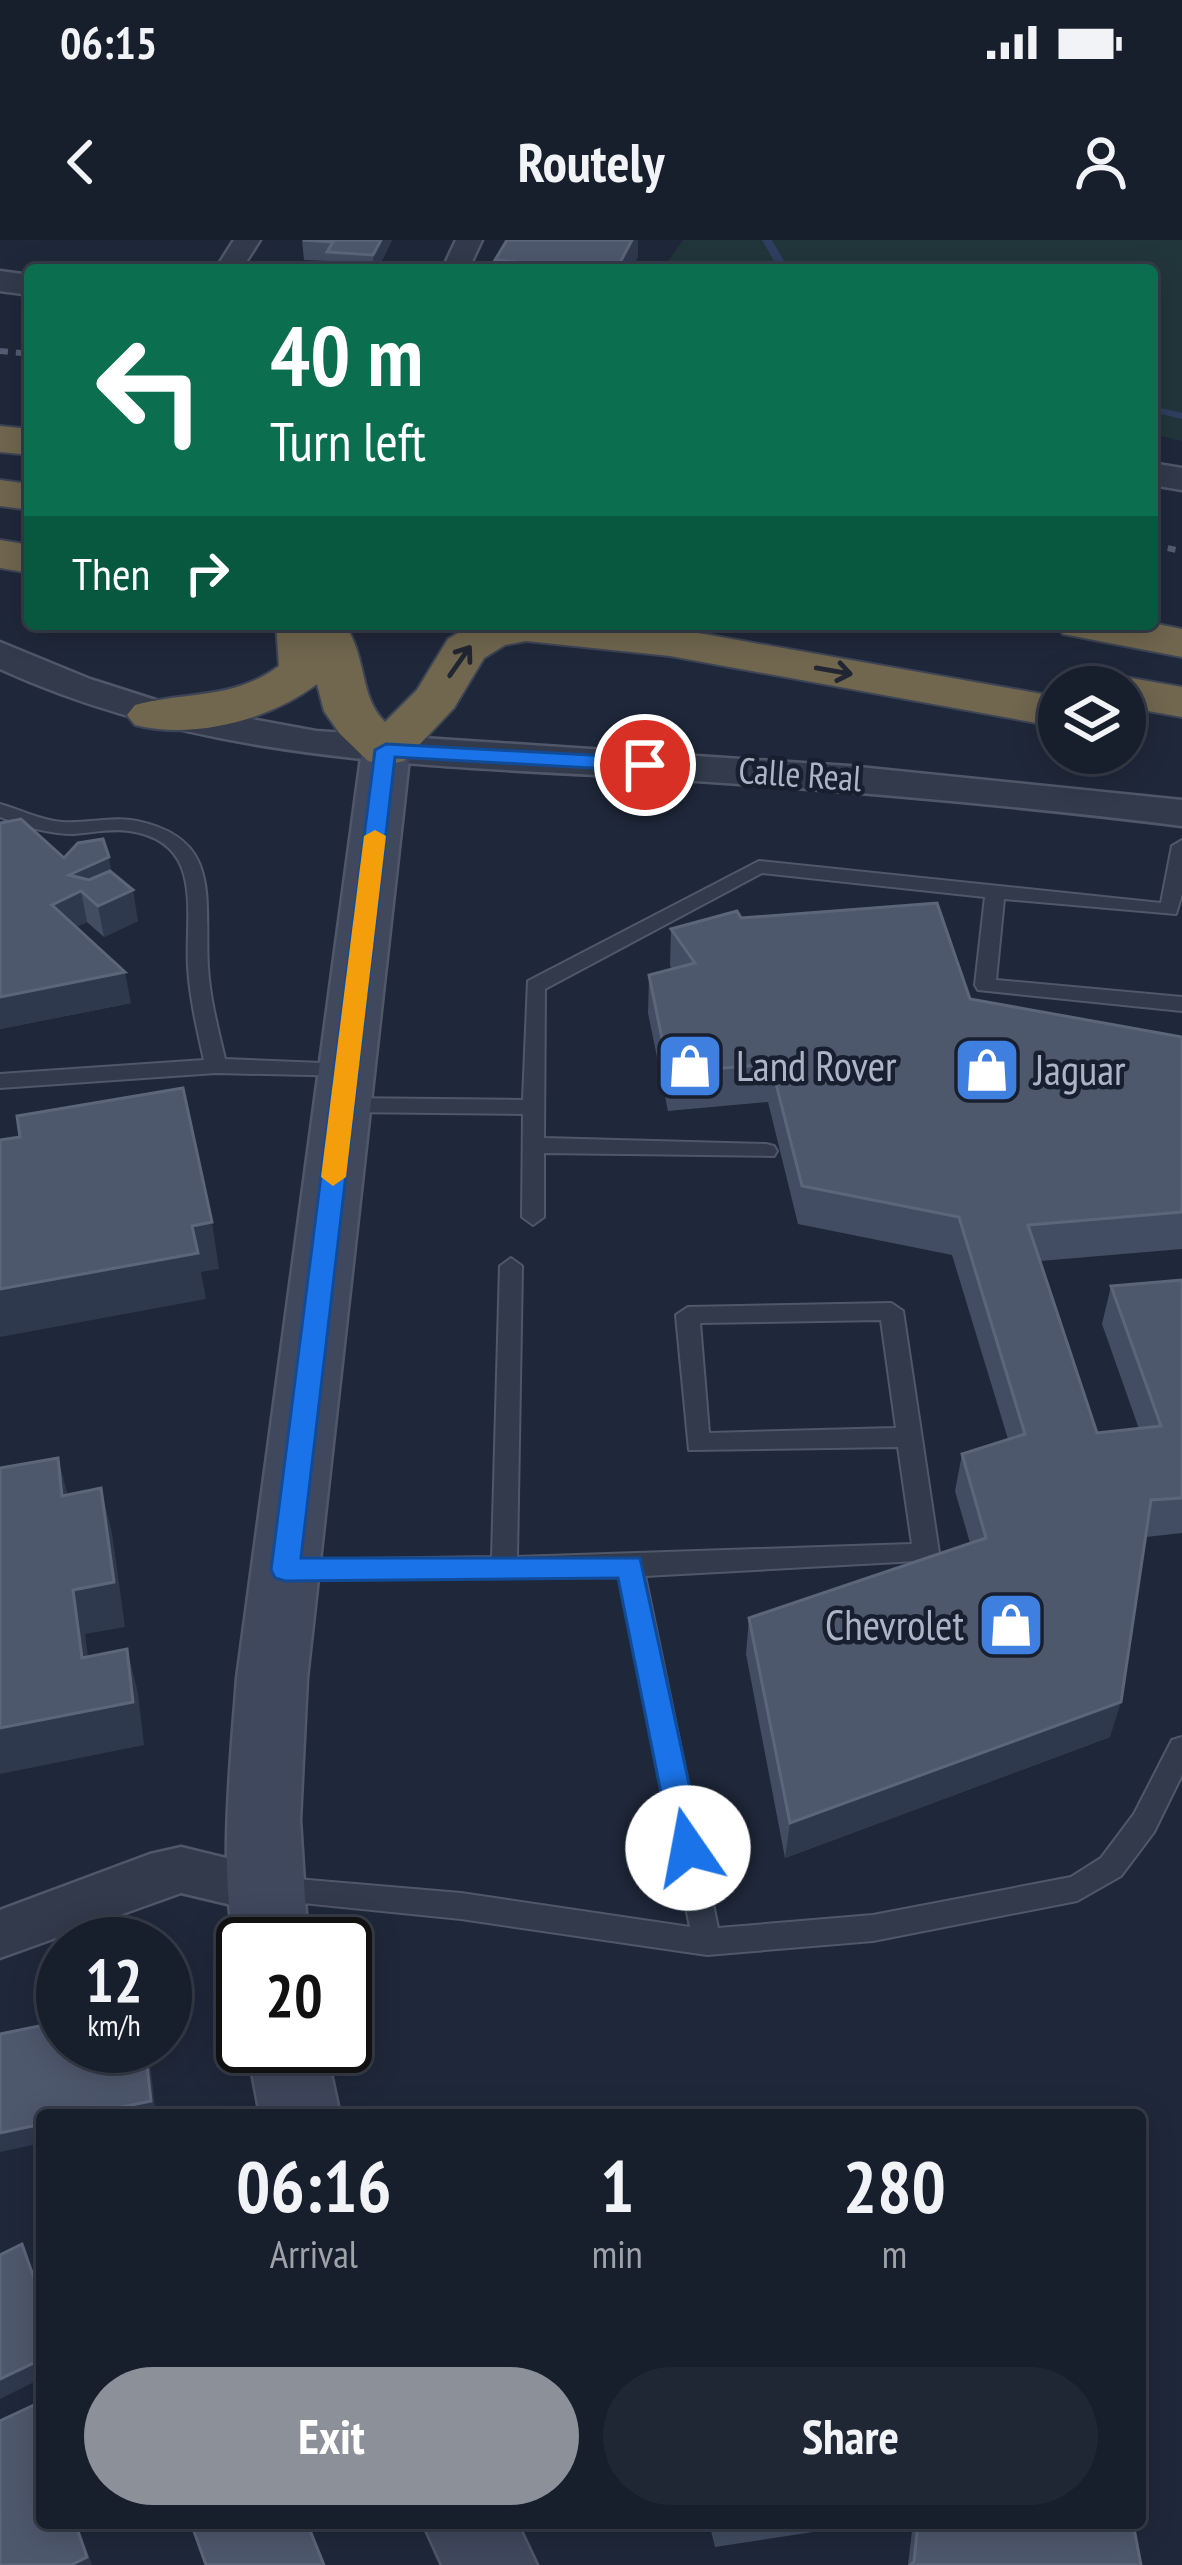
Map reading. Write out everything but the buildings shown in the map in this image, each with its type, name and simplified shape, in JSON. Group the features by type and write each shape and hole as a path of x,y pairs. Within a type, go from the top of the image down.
{"highway":[{"path":"152,715 213,714 276,694 303,671 302,630"},
{"path":"324,630 343,664 346,707 386,750 437,698 465,649 490,634 511,630"},
{"path":"555,630 670,642 1038,708"},
{"path":"802,630 1038,675"},
{"path":"1112,630 1182,643"},
{"path":"1146,696 1182,702"},
{"path":"1146,728 1182,734"}],"main road":[{"path":"267,1917 272,1678 386,750"},
{"path":"291,2073 299,2109"},
{"path":"470,2529 492,2565"}],"street":[{"name":"Calle Real","path":"0,655 86,694 152,715 386,750 875,779 1182,813"},
{"path":"0,1934 181,1870 267,1917"}],"lane":[{"path":"0,810 36,825 70,828 115,822 158,830 189,856 201,896 196,950 200,998 216,1066"},
{"path":"1182,846 1169,910 1182,930"},
{"path":"532,1216 535,986 759,866 1169,910"},
{"path":"995,893 985,985 1182,1004"},
{"path":"0,1082 216,1066 344,1088 534,1107"},
{"path":"533,1145 766,1151"},
{"path":"504,1569 511,1266"},
{"path":"285,1570 630,1566 926,1553 890,1311 688,1315 698,1443 908,1437"},
{"path":"630,1566 707,1942"},
{"path":"267,1917 461,1906 707,1942 873,1928 1077,1888 1111,1867 1144,1823 1182,1748"}],"green space":[{"path":"683,240 1182,240 1182,441 1158,435 1158,264 666,264"}],"waterway":[{"path":"767,240 781,264"},
{"path":"1158,410 1182,416"}],"railway":[{"path":"0,351 24,353"},
{"path":"1158,546 1182,551"}],"slow traffic":[{"path":"333,1177 375,836"}],"place":[{"name":"Land Rover","path":"690,1066"},
{"name":"Jaguar","path":"987,1070"},
{"name":"Chevrolet","path":"1011,1625"}],"route":[{"path":"645,765 386,750 285,1570 630,1566 688,1848"}]}
